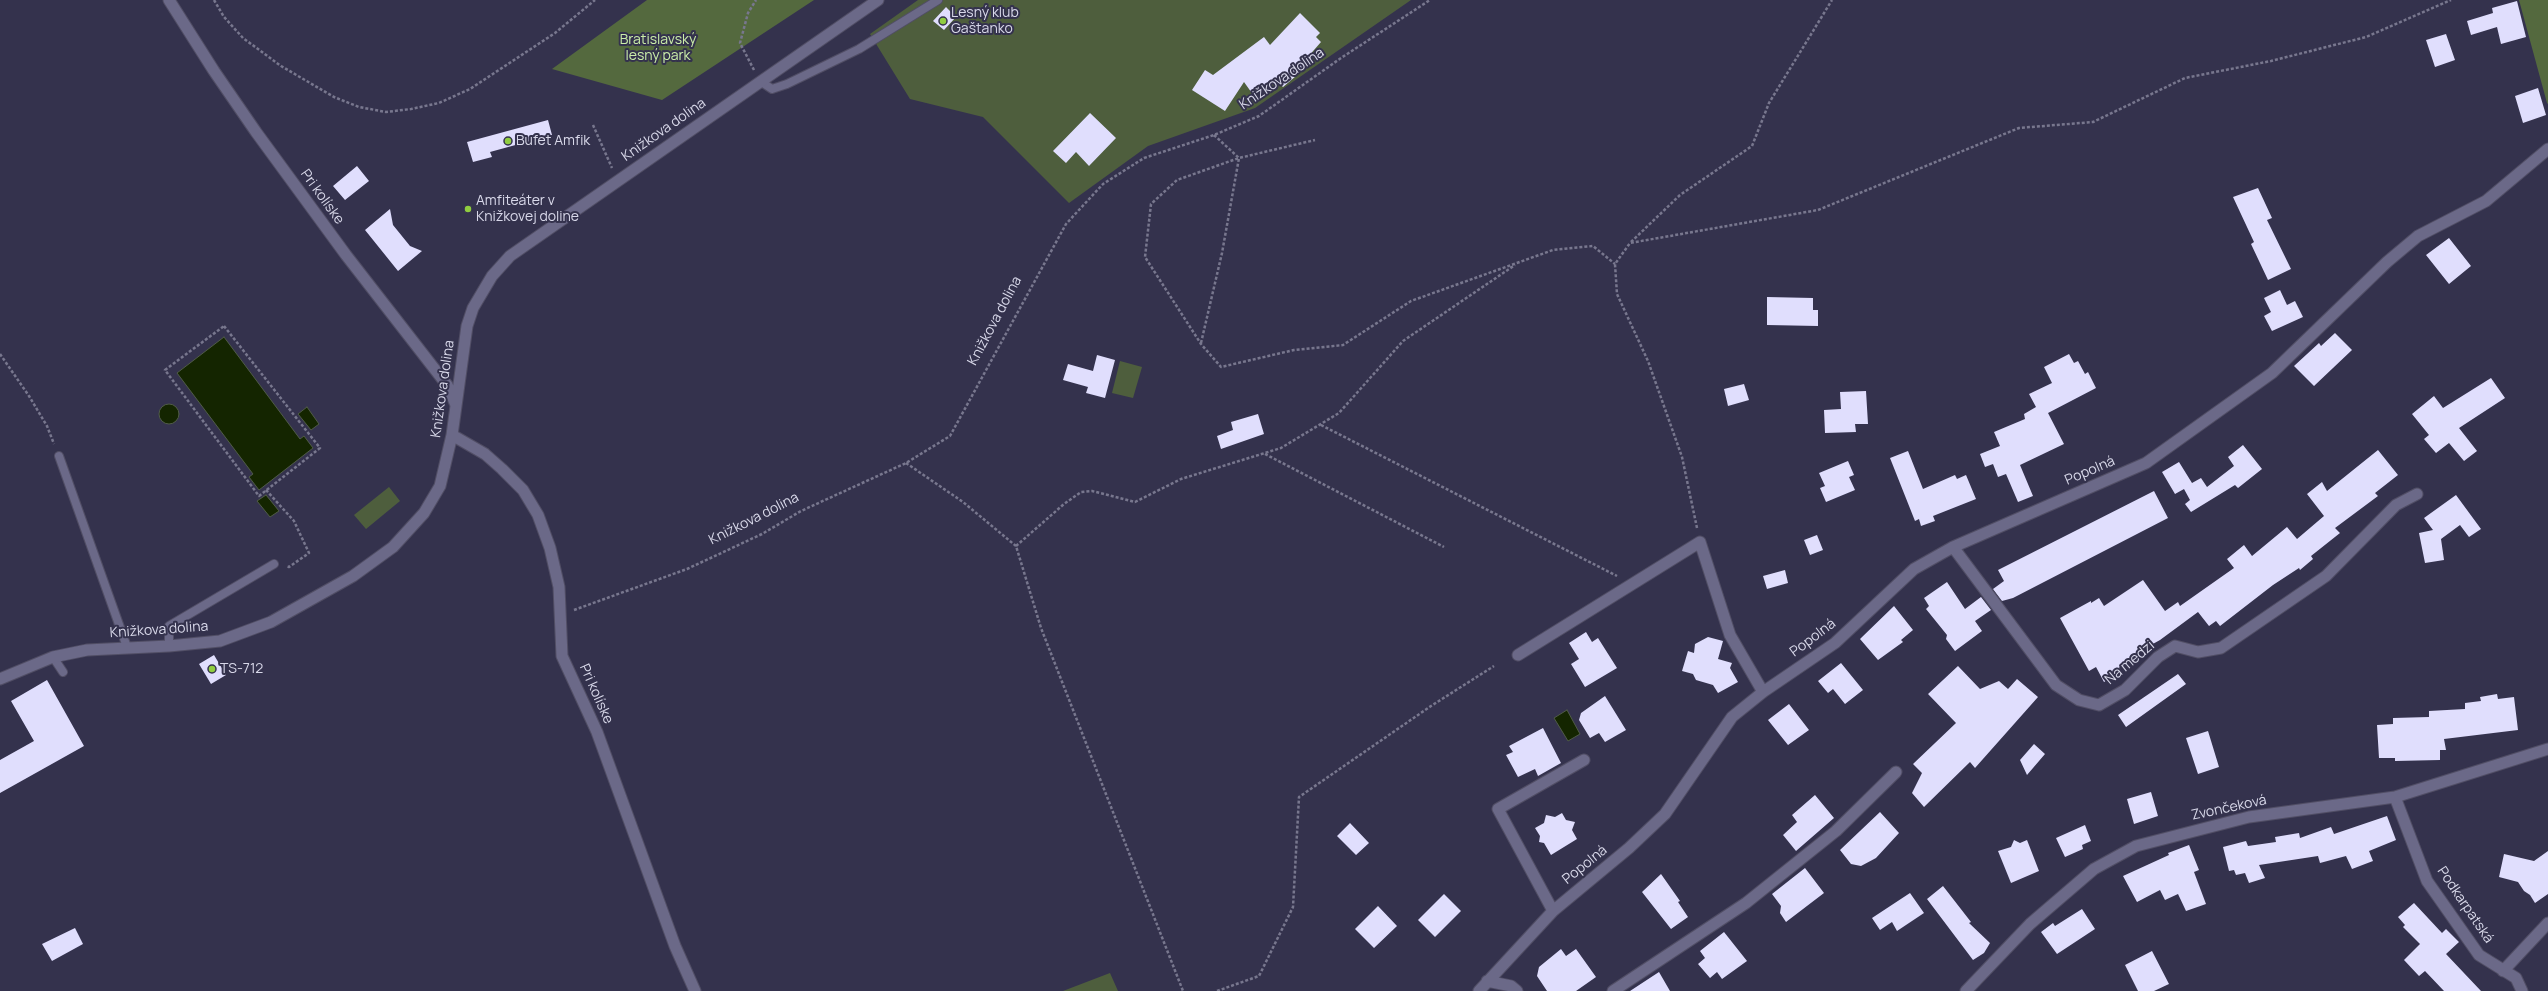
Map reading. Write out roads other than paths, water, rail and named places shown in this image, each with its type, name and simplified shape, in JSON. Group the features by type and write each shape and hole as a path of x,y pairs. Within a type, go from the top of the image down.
{"street":[{"name":"Pri kolíske","path":"169,0 214,71 256,132 346,255 447,384 457,407"},
{"name":"Knižkova dolina","path":"0,680 54,657 87,650 169,646 220,641 271,622 353,576 393,547 424,513 440,486 457,407 463,344 473,308 492,276 510,256 878,0"},
{"name":"Popolná","path":"1479,991 1553,911 1629,848 1664,814 1732,718 1763,692 1834,643 1914,569 1953,547 2146,463 2272,373 2387,262 2418,236 2486,201 2548,149"},
{"name":"Pri kolíske","path":"452,435 485,454 502,469 523,490 538,515 554,563 562,614 562,656 597,732 675,946 695,991"},
{"name":"Na medzi","path":"1953,547 2056,685 2079,700 2099,705 2125,690 2158,657 2175,646 2198,652 2221,648 2326,576 2396,505 2418,494"},
{"path":"1518,655 1700,542 1730,635 1763,692"},
{"name":"Zvončeková","path":"1966,991 2030,924 2088,874 2136,846 2249,817 2395,797 2548,749"},
{"path":"1553,911 1498,809 1584,760"},
{"path":"1613,991 1746,902 1836,831 1896,772"},
{"name":"Podkarpatská","path":"2395,797 2427,881 2479,955 2516,978 2522,991"},
{"path":"2503,971 2548,923"},
{"path":"1487,981 1511,986 1517,991"}],"lane":[{"path":"760,81 772,89 787,84 859,49 938,0"},
{"path":"59,456 126,647"},
{"path":"169,646 169,626 274,564"},
{"path":"54,657 63,672"}],"place":[{"name":"Lesný klub Gaštanko","path":"943,21"},
{"name":"Bufet Amfik","path":"508,141"},
{"name":"Amfiteáter v Knižkovej doline","path":"468,209"},
{"name":"TS-712","path":"212,669"}],"park label":[{"name":"Bratislavský lesný park","path":"658,48"}]}
